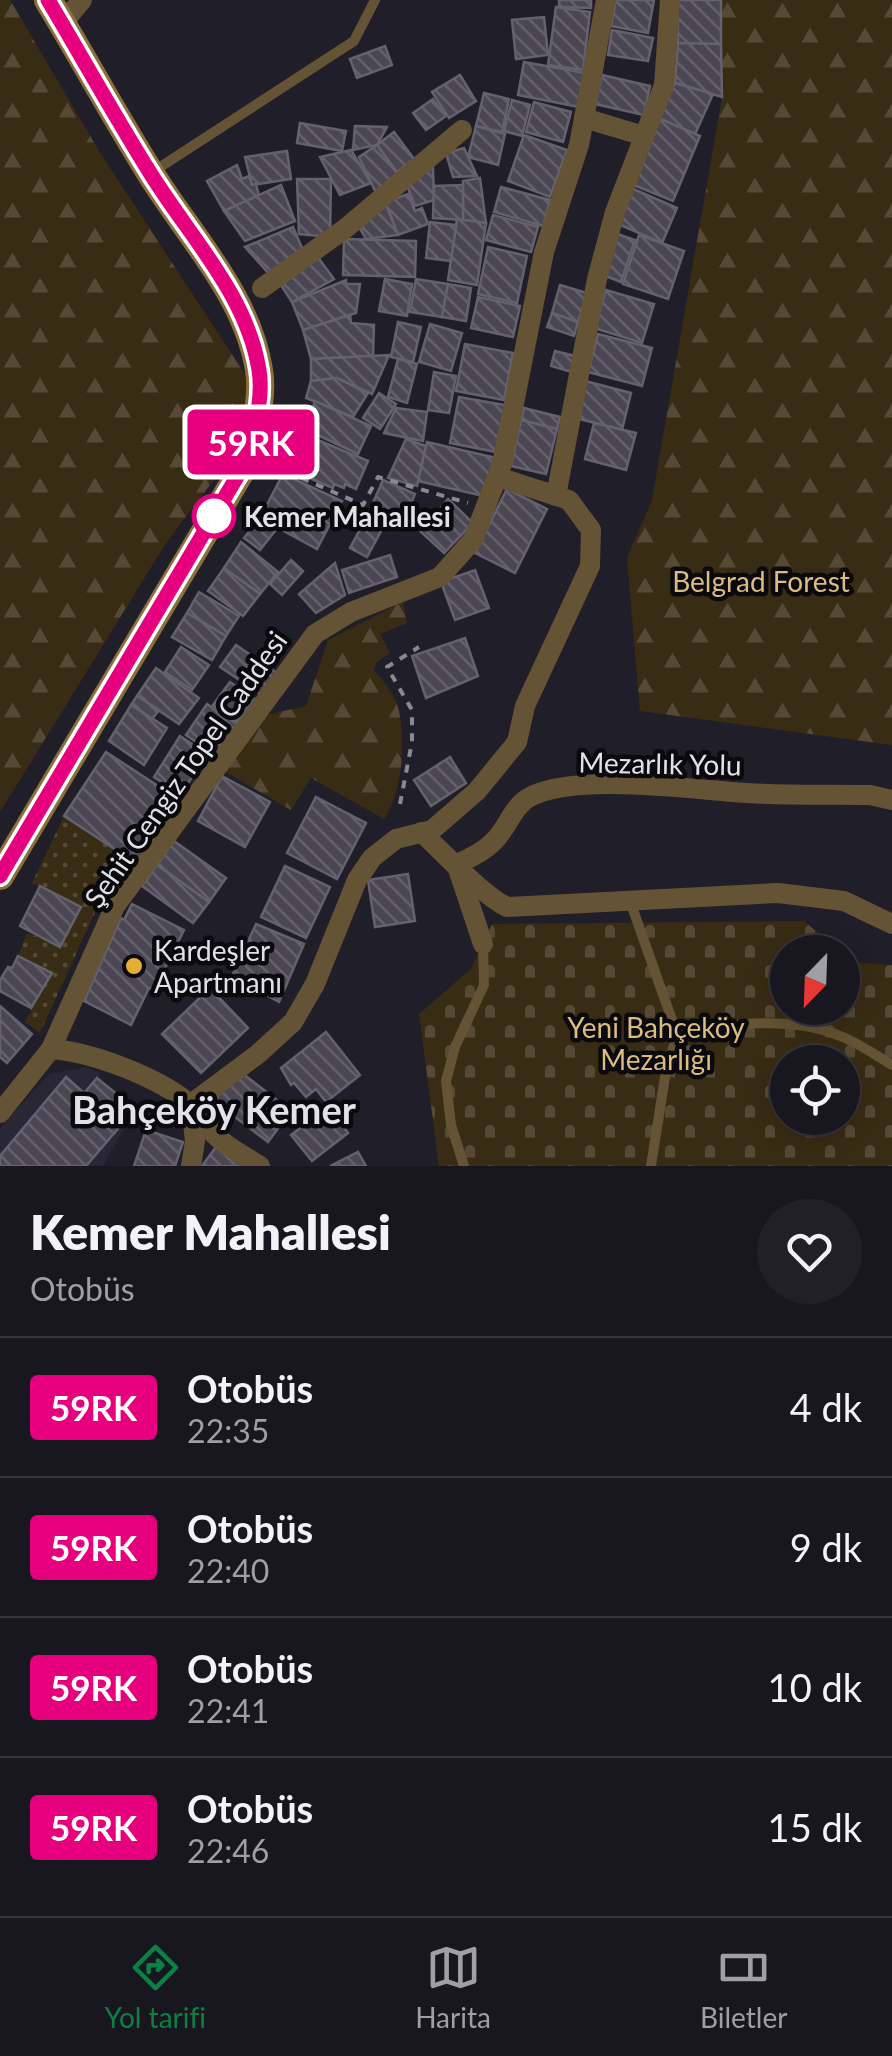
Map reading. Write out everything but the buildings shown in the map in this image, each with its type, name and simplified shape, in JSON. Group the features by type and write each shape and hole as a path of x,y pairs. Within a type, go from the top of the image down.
{"main road":[{"path":"0,876 247,460 260,399 260,373 236,303 150,174 55,12"}],"street":[{"path":"55,12 82,0"},
{"name":"Şehit Cengiz Topel Caddesi","path":"0,1113 52,1050 115,906 315,634 351,612 440,577 473,540 498,477 544,252 579,146 606,0"},
{"path":"556,496 596,279 615,212 664,85 670,0"},
{"path":"584,118 644,136"},
{"path":"262,288 346,228 462,130"},
{"path":"191,1104 258,1054 293,1022 315,984 357,880 372,858 396,840 432,830 476,791 517,742 525,706 590,566 590,530 569,500 498,477"},
{"name":"Mezarlık Yolu","path":"457,864 495,840 527,798 595,784 870,795 892,800"},
{"path":"422,832 488,898 507,907 778,893 844,901 892,924"},
{"path":"457,864 483,944"},
{"path":"52,1050 99,1059 152,1082 191,1104 210,1131 260,1166"},
{"path":"191,1104 195,1140 191,1166"}],"lane":[{"path":"150,174 354,41 375,0"},
{"path":"630,900 676,1034 651,1166"},
{"path":"464,1166 451,1125 446,1080 455,1048 484,984 483,944"},
{"path":"676,1034 734,1024 788,1024 843,1037 892,1065"}],"path":[{"path":"262,460 363,506 378,476 487,509"},
{"path":"400,804 412,742 412,710 388,667 419,647"}],"shaded area":[{"path":"86,1067 101,1074 98,1079 135,1109 103,1166 0,1166 0,1128 49,1074"}],"green space":[{"path":"0,0 10,0 99,151 250,382 238,448 166,543 0,812"},
{"name":"Belgrad Forest","path":"721,0 892,0 892,745 640,711 627,558 652,500 722,97"},
{"path":"403,602 407,623 380,634 390,653 377,662 374,670 395,700 402,737 399,782 384,819 311,778 291,810 224,771 266,715 306,706 328,640"},
{"path":"64,816 136,863 98,906 40,1033 25,1022 51,973 18,956 27,933 61,946 80,907 32,883"},
{"name":"Yeni Bahçeköy Mezarlığı","path":"804,921 821,935 770,935 770,1025 860,1025 860,963 892,965 892,1166 439,1166 419,1014 471,969 492,924"}],"bus line":[{"name":"59RK","path":"0,876 247,460 260,399 260,373 236,303 150,174 48,0"}],"place":[{"name":"Kemer Mahallesi","path":"214,516"},
{"name":"Kardeşler Apartmanı","path":"134,966"}],"district":[{"name":"Bahçeköy Kemer","path":"214,1109"}]}
